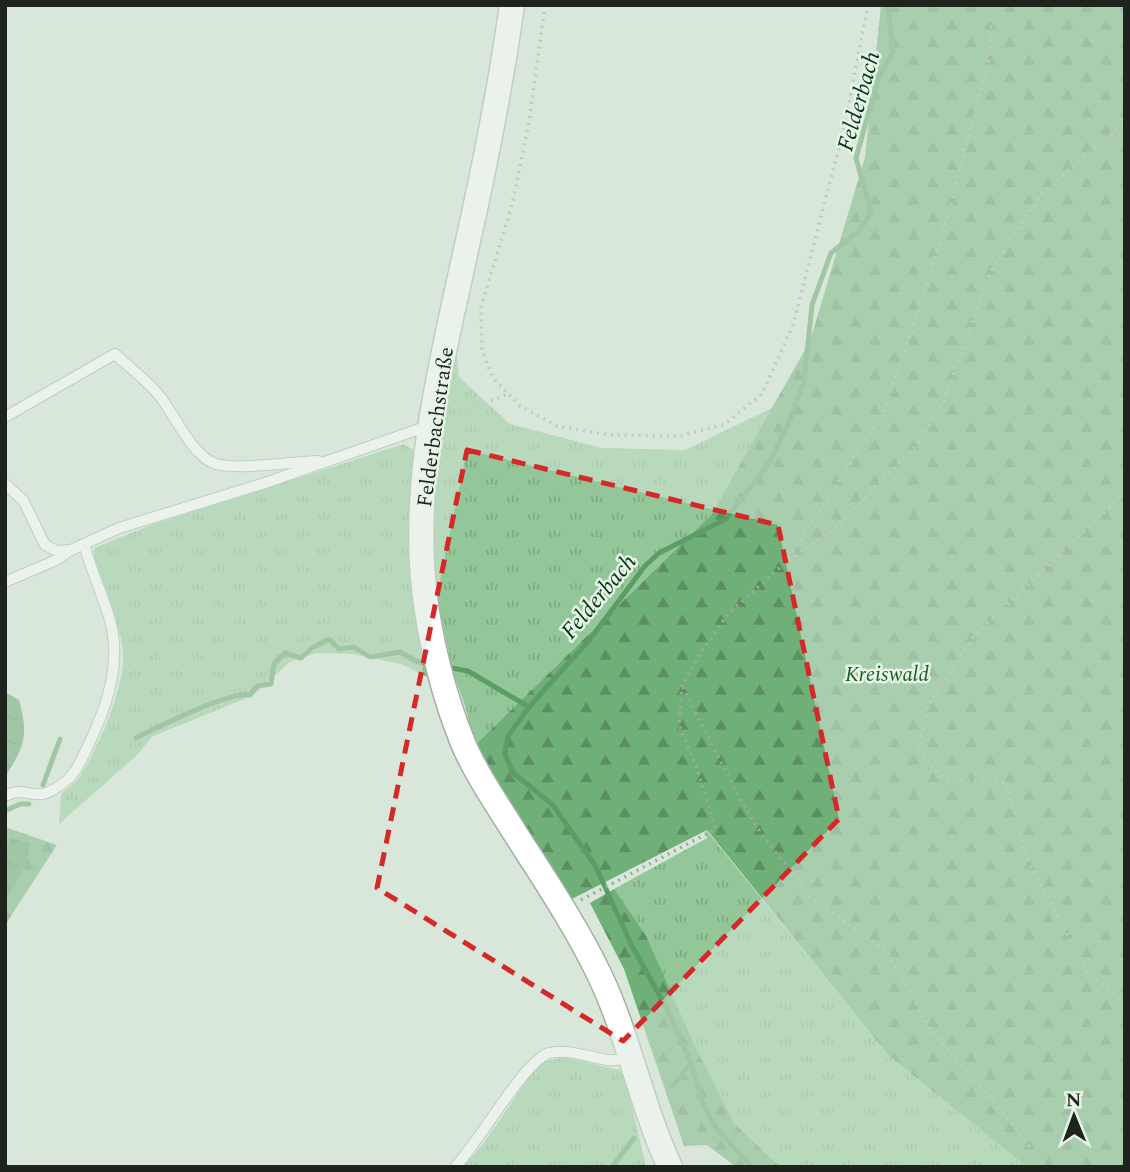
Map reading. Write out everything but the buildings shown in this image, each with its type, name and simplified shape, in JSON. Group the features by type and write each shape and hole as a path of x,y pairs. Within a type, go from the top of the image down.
{"street":[{"name":"Felderbachstraße","path":"512,5 501,82 446,342 432,424 422,501 424,588 440,676 463,744 492,798 564,909 600,978 670,1167"}],"lane":[{"path":"5,417 115,354 159,395 178,426 200,452 215,464 248,465 332,460"},
{"path":"5,582 54,561 84,544 141,521 262,484 432,424"},
{"path":"5,485 23,500 45,545 57,551 71,550"},
{"path":"5,796 24,790 41,794 67,781 102,715 115,670 114,647 110,622 84,544"},
{"path":"455,1167 538,1059 547,1054 561,1052 611,1061 631,1058"}],"path":[{"path":"545,5 529,122 512,205 481,307 482,351 494,378 508,394 520,406 557,426 609,435 669,436 681,436 725,424 762,394 793,325 825,210 868,5"},
{"path":"788,560 883,413 946,222 989,59 992,5"},
{"path":"591,896 716,829 696,766 679,725 682,685 728,614 788,560 836,527 920,442 944,399 991,271 1040,195 1125,123"},
{"path":"432,424 508,394"},
{"path":"1125,492 973,637 928,706 919,750 944,779 1006,782 1026,856 1089,975 1125,1000"},
{"path":"682,685 736,792 762,835 811,898 886,951 932,1032 1048,1167"}],"highlighted area":[{"path":"467,450 778,525 839,819 623,1041 377,888"}],"green space":[{"name":"Kreiswald","path":"881,5 1125,5 1125,1167 1027,1167 888,1055 707,830 570,900 473,747 711,515 810,341 865,157"},
{"path":"455,340 459,377 510,424 602,448 685,450 772,408 711,515 473,747 467,712 452,669 435,585 432,506"},
{"path":"404,444 415,451 413,484 432,682 401,664 353,654 316,653 290,662 252,696 153,736 136,756 59,824 61,794 77,780 93,753 109,717 123,664 118,626 94,558 94,548 151,525"},
{"path":"5,827 57,845 5,925"},
{"path":"706,830 888,1055 1027,1167 785,1167 776,1163 734,1123 614,889 707,838"},
{"path":"614,889 646,936 694,1044 734,1123 776,1163 785,1167 736,1167 707,1145 684,1146 624,969 590,903"},
{"path":"564,1057 624,1071 646,1167 463,1167 483,1144 529,1077 543,1062"}],"water":[{"path":"5,692 19,700 24,732 17,757 5,777"},
{"path":"11,838 29,842 29,852 22,873 5,900 5,848"}],"waterway":[{"name":"Felderbach","path":"752,1167 716,1128 703,1104 691,1063 666,1007 632,946 595,865 552,804 513,773 505,754 508,736 529,707 590,639 645,566 659,553 726,519 769,463 804,382 812,305 831,253 859,231 871,212 856,158 878,79 893,52 888,5"},
{"path":"136,738 211,704 227,698 250,695 257,686 271,684 274,664 285,653 301,658 329,639 339,649 354,647 370,657 400,652 418,662 430,664"},
{"path":"446,667 468,671 529,707"},
{"path":"43,785 60,739"},
{"path":"5,811 20,804 29,804"},
{"path":"673,1086 691,1064"},
{"path":"612,1167 634,1138"}]}
